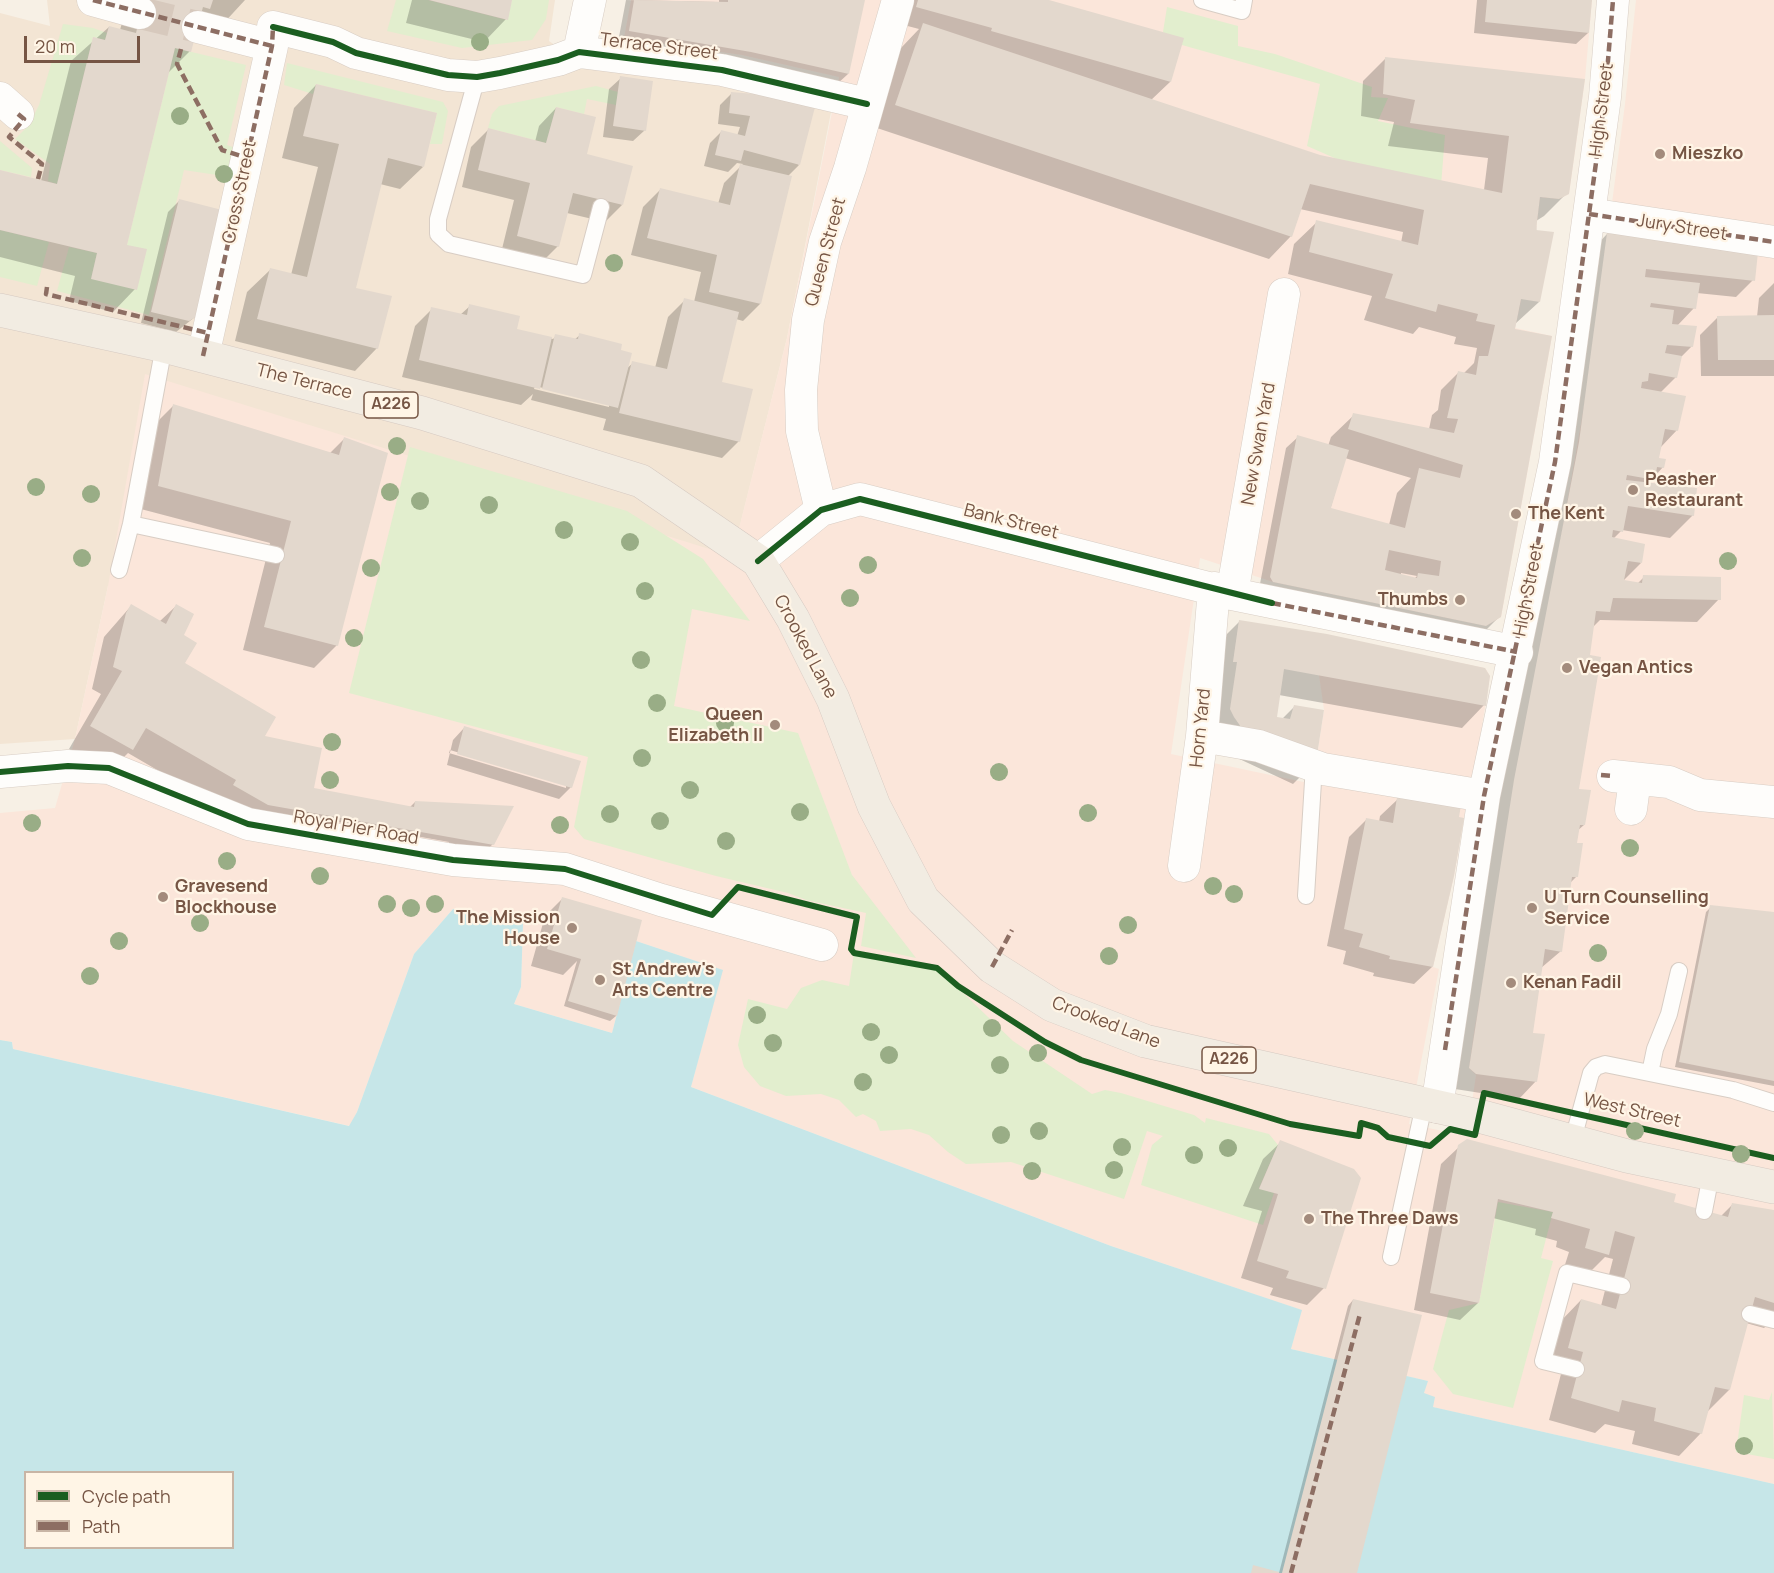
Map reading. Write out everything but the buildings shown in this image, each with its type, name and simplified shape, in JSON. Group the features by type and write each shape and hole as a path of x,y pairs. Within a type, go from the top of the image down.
{"main road":[{"name":"The Terrace","path":"0,309 164,346 422,413 641,481 758,561"},
{"name":"Crooked Lane","path":"758,561 793,619 833,699 874,806 923,900 992,967 1052,1005 1145,1041 1479,1116 1572,1143"},
{"name":"A226","path":"1572,1143 1774,1187"}],"street":[{"path":"93,0 140,13"},
{"path":"579,52 590,0"},
{"name":"Queen Street","path":"821,510 802,430 801,390 807,327 825,242 898,0"},
{"name":"High Street","path":"1431,1106 1445,1050 1484,796 1517,652 1556,462 1579,273 1605,97 1613,0"},
{"name":"Terrace Street","path":"198,27 333,42 356,53 426,71 477,76 550,62 579,52 722,70 867,104"},
{"name":"Cross Street","path":"203,356 273,36"},
{"name":"Jury Street","path":"1589,214 1774,242"},
{"name":"New Swan Yard","path":"1223,591 1284,294"},
{"name":"Bank Street","path":"758,561 821,510 860,499 1272,603 1517,652"},
{"name":"Horn Yard","path":"1185,866 1223,591"},
{"path":"1202,736 1259,746 1314,765 1484,796"},
{"name":"Royal Pier Road","path":"0,772 68,766 109,768 248,824 453,860 565,869 661,900 822,945"},
{"path":"1631,809 1624,777 1669,782 1700,795 1774,802"}],"lane":[{"path":"1202,0 1242,11 1245,0"},
{"path":"477,76 438,219 438,234 449,244 583,275 601,207"},
{"path":"119,570 131,524 164,346"},
{"path":"131,524 276,555"},
{"path":"1306,896 1314,765"},
{"path":"1650,1073 1655,1049 1669,1014 1679,971"},
{"path":"1572,1143 1591,1073 1596,1067 1610,1065 1650,1073 1733,1090 1774,1103"},
{"path":"1391,1257 1431,1106"},
{"path":"1704,1211 1711,1175"},
{"path":"1576,1369 1543,1360 1567,1273 1622,1286"},
{"path":"1750,1314 1774,1320"}],"shaded area":[{"path":"47,0 555,0 549,41 586,67 724,83 832,107 787,338 732,557 108,586 75,739 0,744 0,13 50,26"},
{"path":"631,0 1592,0 1585,79 1569,194 1559,199 1540,197 1536,230 1515,328 1552,336 1501,617 1486,626 1273,582 1200,558 1171,754 1313,784 1466,806 1454,876 1433,967 1439,969 1409,1124 1467,1136 1476,1075 1469,1068 1475,1026 1589,378 1625,104 1636,0 1774,0 1774,1484 1432,1407 1424,1393 1427,1381 1291,1349 1301,1310 1111,1246 691,1087 722,970 636,941 612,1033 514,1004 521,987 523,923 453,909 414,954 350,1126 13,1049 12,1042 0,1040 0,813 55,808 75,739 108,586 145,374 732,556 787,338 839,77 742,55 624,38"},
{"path":"1405,652 1485,668 1490,676 1472,788 1316,762 1324,710 1319,675"}],"green space":[{"path":"396,0 428,0 507,20 512,0 549,0 546,19 532,40 462,48 387,31"},
{"path":"1167,7 1238,26 1238,46 1275,54 1372,87 1371,97 1388,98 1378,121 1445,135 1441,186 1346,163 1307,146 1320,84 1182,45 1163,32"},
{"path":"63,24 93,28 107,33 105,40 93,37 57,184 48,181 50,164 15,139 29,125 39,105"},
{"path":"175,48 246,65 227,145 238,149 230,177 184,170 149,315 57,291 69,247 97,253 91,279 127,245"},
{"path":"287,63 443,102 448,111 442,144 430,144 437,113 316,84 313,94 284,85"},
{"path":"596,86 618,92 616,105 587,99 584,114 556,107 546,143 488,128 492,114 499,106"},
{"path":"0,141 32,168 31,177 0,170"},
{"path":"0,230 49,242 37,286 0,277"},
{"path":"410,447 627,511 703,559 750,621 692,609 674,706 798,733 852,875 916,958 861,946 866,913 806,900 788,893 716,876 584,839 574,827 588,757 349,693"},
{"path":"854,953 937,968 1013,1041 1092,1094 1105,1090 1121,1093 1194,1115 1205,1123 1206,1118 1269,1134 1278,1145 1259,1188 1274,1193 1263,1225 1141,1185 1152,1145 1163,1136 1147,1131 1124,1199 1011,1162 966,1164 929,1135 911,1129 880,1131 876,1121 863,1114 856,1117 839,1100 821,1094 786,1096 760,1086 744,1067 738,1045 748,999 787,1009 801,988 822,980 849,986"},
{"path":"1498,1202 1553,1212 1541,1258 1553,1261 1513,1408 1453,1394 1433,1369 1449,1310 1479,1303"},
{"path":"1772,1392 1774,1459 1736,1452 1744,1395 1769,1400"}],"water":[{"path":"453,909 523,923 521,987 514,1004 612,1033 636,941 723,970 691,1087 1111,1246 1302,1310 1291,1349 1428,1381 1424,1393 1435,1397 1433,1407 1774,1484 1774,1573 0,1573 0,1040 12,1042 13,1049 349,1126 357,1112 414,954"}],"tunnel":[{"path":"140,13 198,27"}],"marked path":[{"path":"93,0 272,46"},
{"path":"1445,1050 1484,796 1555,462 1605,97 1613,0"},
{"path":"203,356 272,46 273,27"},
{"path":"181,49 177,64 222,150 247,158"},
{"path":"18,114 24,119 9,137 42,164 38,179"},
{"path":"1589,214 1774,242"},
{"path":"47,287 46,294 208,333"},
{"path":"1272,603 1517,652"},
{"path":"1601,775 1613,776"},
{"path":"992,967 1012,930"},
{"path":"1291,1573 1360,1314"}],"cycle path":[{"path":"273,27 333,42 356,53 448,75 477,77 500,73 558,60 579,52 722,70 867,104"},
{"path":"758,561 821,510 860,499 1272,603"},
{"name":"West Street","path":"0,772 68,766 109,768 248,824 453,860 565,869 712,915 738,887 857,917 851,949 854,953 937,968 958,986 1045,1042 1081,1060 1290,1124 1359,1136 1361,1123 1378,1128 1388,1137 1430,1146 1450,1129 1475,1135 1484,1093 1774,1158"}],"place":[{"name":"Mieszko","path":"1660,154"},
{"name":"Peasher Restaurant","path":"1633,490"},
{"name":"The Kent","path":"1516,514"},
{"name":"Thumbs","path":"1460,600"},
{"name":"Vegan Antics","path":"1567,668"},
{"name":"Queen Elizabeth II","path":"775,725"},
{"name":"Gravesend Blockhouse","path":"163,897"},
{"name":"U Turn Counselling Service","path":"1532,908"},
{"name":"The Mission House","path":"572,928"},
{"name":"St Andrew's Arts Centre","path":"600,980"},
{"name":"Kenan Fadil","path":"1511,983"},
{"name":"The Three Daws","path":"1309,1219"}]}
